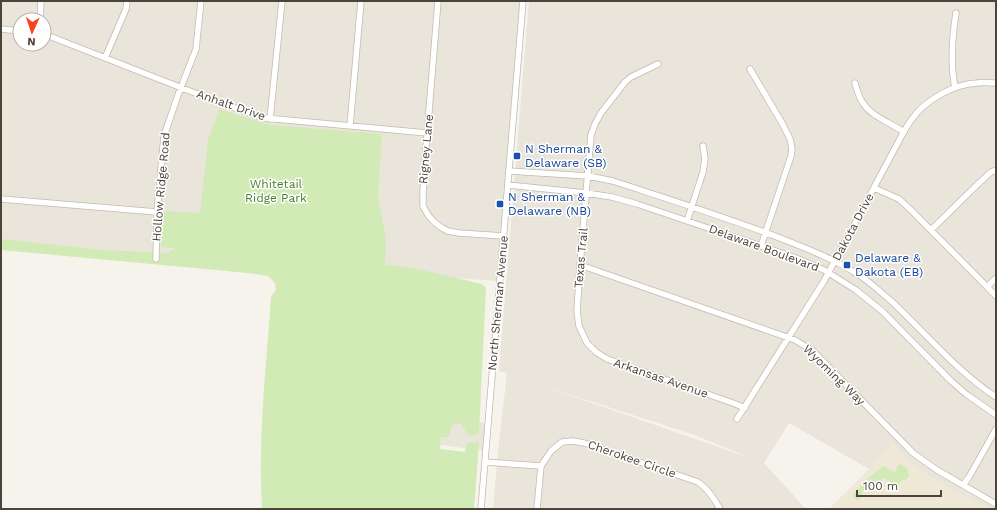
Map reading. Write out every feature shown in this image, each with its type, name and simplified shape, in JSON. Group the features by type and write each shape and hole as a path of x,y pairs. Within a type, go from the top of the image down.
{"street":[{"path":"40,12 41,1"},
{"path":"105,58 126,9 127,1"},
{"name":"Hollow Ridge Road","path":"156,259 157,212 164,136 196,49 201,1"},
{"path":"270,119 282,1"},
{"path":"350,126 361,1"},
{"name":"Rigney Lane","path":"438,1 422,193 423,206 428,216 448,231 504,236"},
{"name":"North Sherman Avenue","path":"481,509 523,1"},
{"path":"955,88 952,62 953,31 956,13"},
{"path":"1,29 12,30"},
{"name":"Anhalt Drive","path":"52,37 181,88 251,114 270,119 427,132"},
{"name":"Texas Trail","path":"584,337 579,326 577,310 591,135 601,113 631,76 658,64"},
{"path":"750,69 782,123 790,139 792,150 760,246"},
{"name":"Dakota Drive","path":"737,419 829,272 912,118 934,98 955,88 977,82 996,83"},
{"path":"855,83 861,101 864,105 874,114 904,132"},
{"path":"687,220 704,168 705,159 703,146"},
{"path":"931,230 979,183 991,172 996,170"},
{"name":"Delaware Boulevard","path":"509,171 588,176 613,181 765,232 835,261 859,275 878,289 962,371 996,397"},
{"name":"Delaware Boulevard","path":"508,185 612,197 687,220 808,263 829,272 856,290 882,311 951,381 966,394 996,415"},
{"path":"874,188 898,200 912,211 996,296"},
{"path":"1,199 157,212"},
{"name":"Wyoming Way","path":"580,265 795,340 813,351 914,453 933,468 996,504"},
{"path":"987,287 996,278"},
{"name":"Arkansas Avenue","path":"584,337 596,352 607,359 733,402 745,408"},
{"path":"963,485 969,478 996,429"},
{"name":"Cherokee Circle","path":"541,466 551,451 562,442 573,441 584,443 698,482 705,487 716,500 720,509"},
{"path":"485,462 541,466 537,509"}],"shaded area":[{"path":"1,1 523,1 499,281 156,259 1,245"},
{"path":"529,1 996,1 996,509 989,509 934,479 910,462 893,445 869,469 789,423 764,463 806,509 493,509 507,373 499,371","holes":["538,384 697,436 753,459"]},
{"path":"440,415 488,424 486,451 433,444"},
{"path":"893,445 910,462 934,479 989,509 829,509"}],"green space":[{"name":"Whitetail Ridge Park","path":"219,109 270,125 382,134 378,197 386,240 385,264 375,263 413,268 482,284 486,288 479,434 469,436 461,424 452,425 449,437 441,437 440,449 465,452 467,443 479,442 474,509 262,509 261,460 263,411 271,297 276,290 275,283 268,276 1,250 1,239 103,250 168,253 175,248 161,247 164,211 200,213 208,140"},
{"path":"900,464 907,468 909,476 906,480 902,480 900,482 897,488 888,487 890,481 883,478 877,488 867,484 858,501 852,496 867,479 883,466 895,472"}],"place":[{"name":"N Sherman & Delaware (SB)","path":"517,156"},
{"name":"N Sherman & Delaware (NB)","path":"500,204"},
{"name":"Delaware & Dakota (EB)","path":"847,265"}]}
